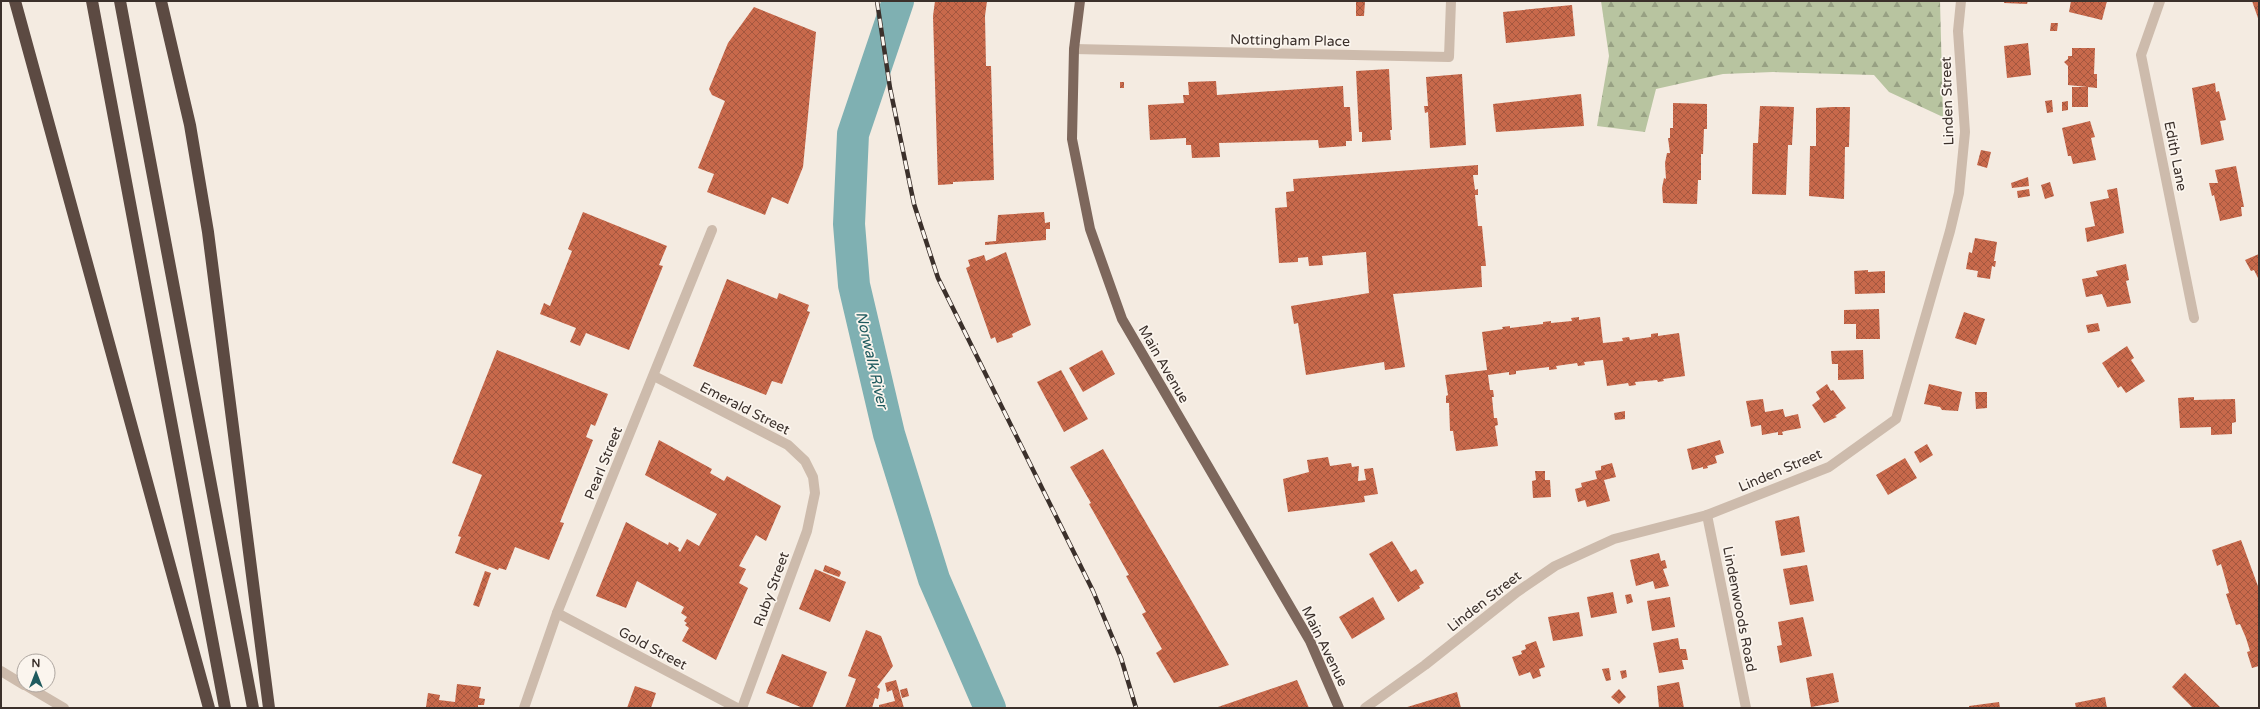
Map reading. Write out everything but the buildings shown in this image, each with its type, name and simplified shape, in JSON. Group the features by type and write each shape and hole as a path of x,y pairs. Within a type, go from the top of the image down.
{"highway":[{"path":"15,1 209,708"},
{"path":"92,1 225,708"},
{"path":"120,1 253,708"},
{"path":"161,1 190,125 208,232 269,708"}],"main road":[{"name":"Main Avenue","path":"1080,1 1074,49 1072,139 1090,229 1122,320 1310,641 1339,708"}],"street":[{"name":"Nottingham Place","path":"1074,49 1449,57 1451,1"},
{"name":"Linden Street","path":"1365,708 1425,665 1516,592 1555,566 1614,539 1708,515 1828,467 1896,419 1950,231 1959,193 1965,132 1958,31 1961,1"},
{"name":"Edith Lane","path":"2160,1 2141,55 2194,318"},
{"name":"Pearl Street","path":"524,708 557,613 712,230"},
{"name":"Emerald Street","path":"654,376 788,445 805,461 813,477"},
{"name":"Ruby Street","path":"742,708 807,531 815,493 813,477"},
{"name":"Lindenwoods Road","path":"1708,515 1746,708"},
{"name":"Gold Street","path":"557,613 736,708"},
{"path":"1,671 16,680"},
{"path":"38,693 64,708"}],"green space":[{"path":"1601,1 1940,1 1943,117 1889,92 1874,75 1773,72 1723,74 1656,89 1645,132 1597,126 1609,56"}],"waterway":[{"name":"Norwalk River","path":"898,1 853,134 849,224 854,285 889,434 934,579 990,708"}],"railway":[{"path":"877,1 890,88 914,204 938,278 1093,591 1121,658 1136,708"}]}
